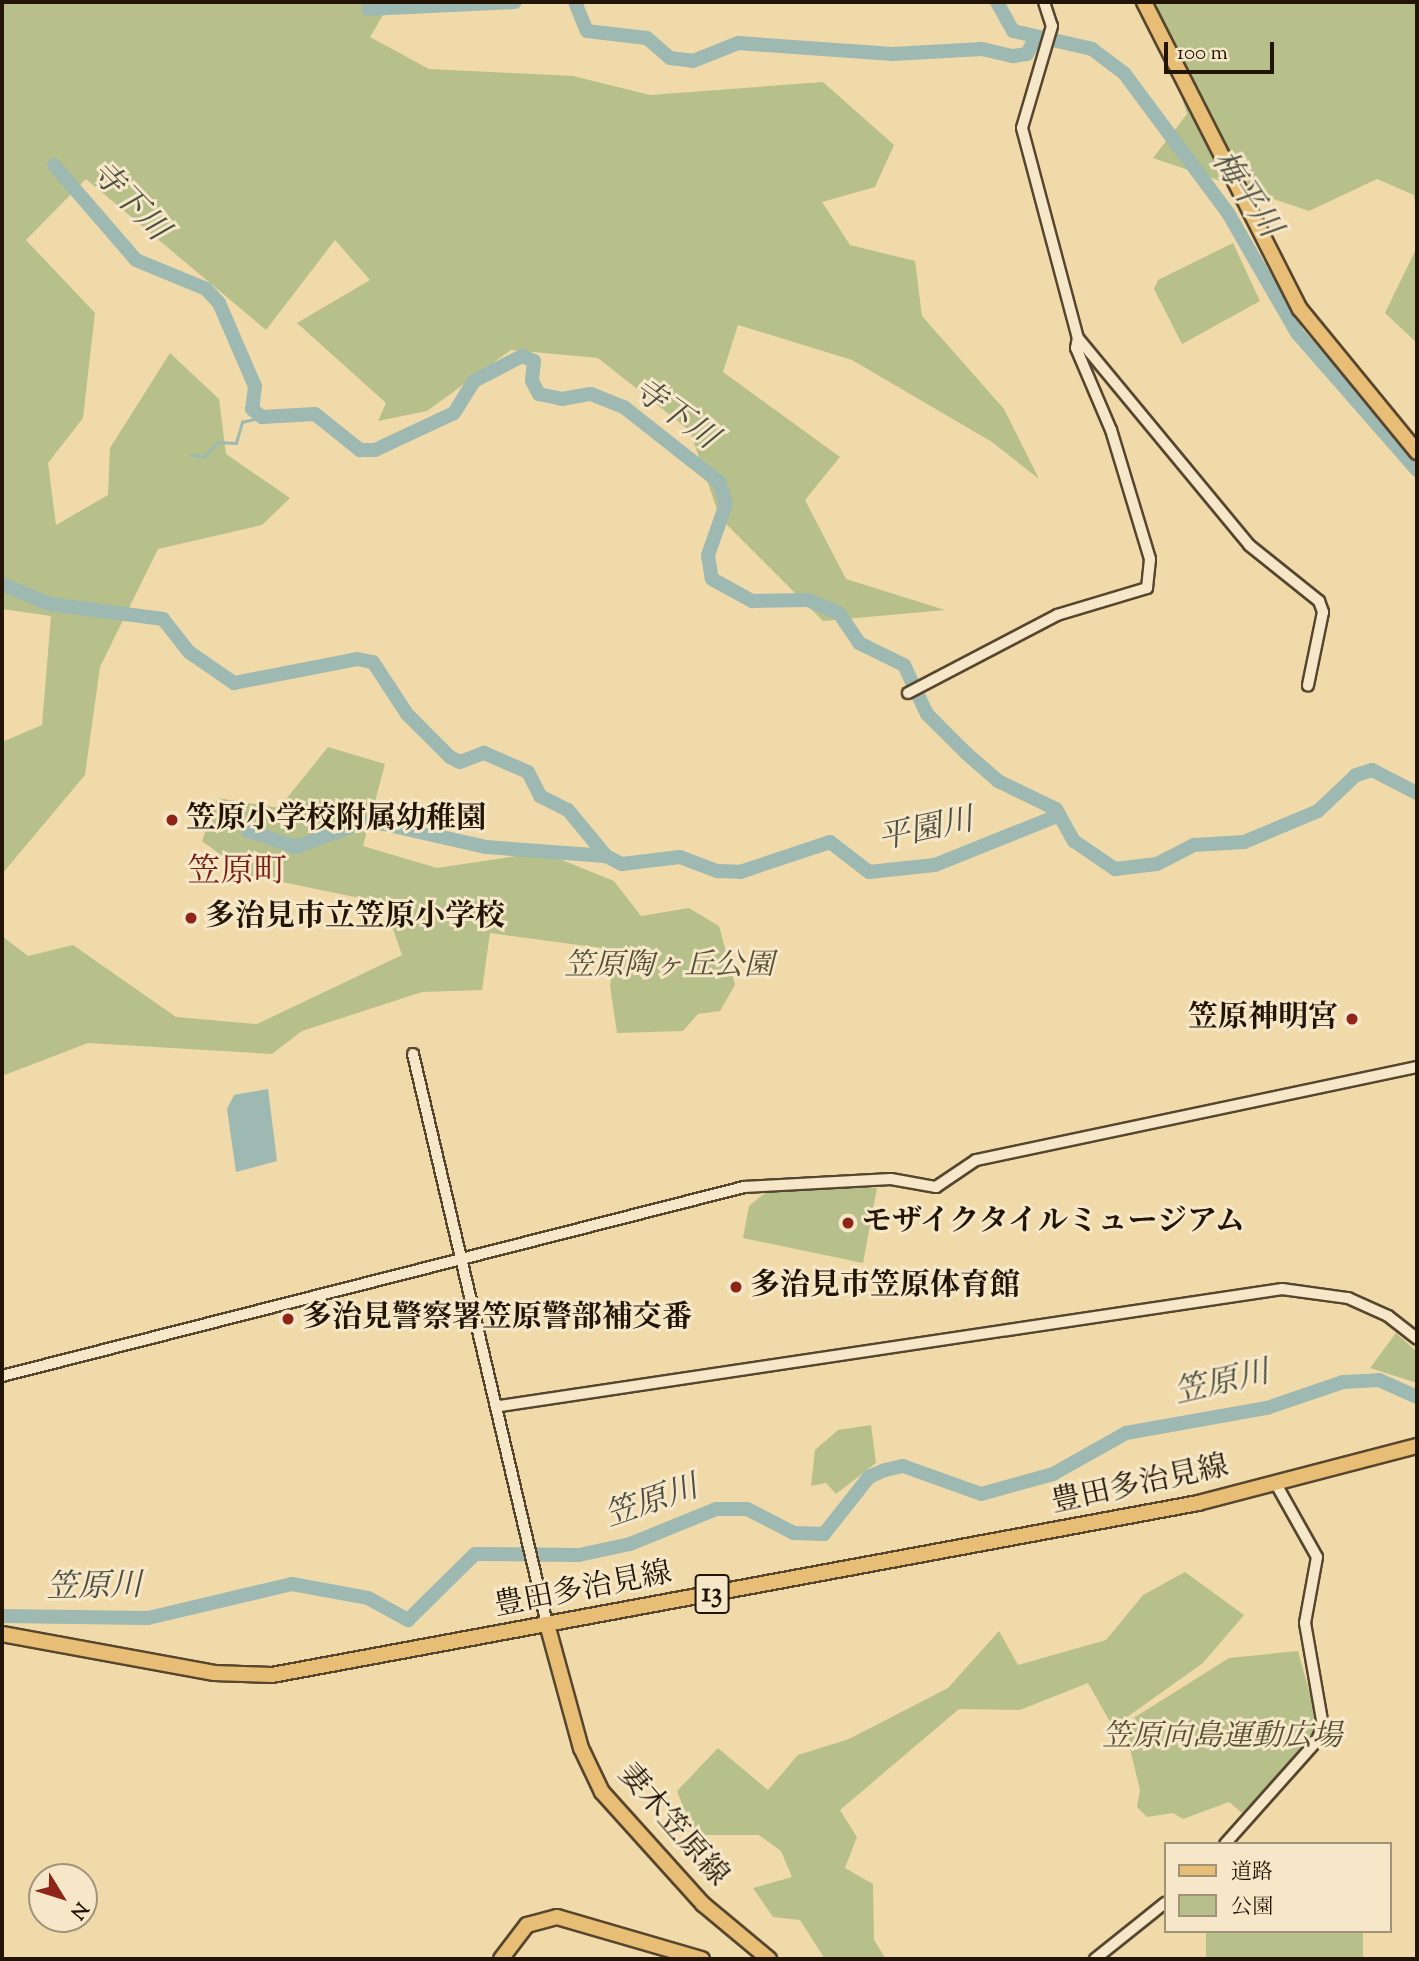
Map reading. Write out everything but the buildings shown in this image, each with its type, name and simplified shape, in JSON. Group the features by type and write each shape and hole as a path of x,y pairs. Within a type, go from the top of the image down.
{"main road":[{"path":"1144,2 1300,309 1417,452"},
{"name":"豊田多治見線","path":"2,1634 258,1675 547,1624 1276,1484 1417,1446"},
{"name":"妻木笠原線","path":"547,1624 581,1748 602,1792 703,1903 769,1959"},
{"path":"501,1959 527,1925 557,1917 702,1959"}],"street":[{"path":"1044,2 1052,26 1022,128 1079,338 1249,545 1319,601 1323,612 1308,685"},
{"path":"908,693 924,683 1007,646 1057,615 1138,593 1152,578 1111,430 1076,348 1079,338"},
{"path":"413,1054 500,1406 547,1624"},
{"path":"2,1376 744,1187 891,1179 936,1187 976,1160 1417,1067"},
{"path":"500,1406 1282,1289 1348,1298 1388,1316 1417,1339"},
{"path":"1227,1842 1316,1742 1323,1726 1306,1623 1317,1557 1276,1484"},
{"path":"1095,1959 1164,1904"}],"green space":[{"path":"2,2 403,2 390,3 370,37 429,69 573,76 650,95 823,82 894,145 875,187 822,202 850,245 915,261 922,316 1004,409 1039,479 992,442 852,360 738,325 723,372 840,457 805,500 846,579 945,610 823,621 720,518 690,431 598,358 511,350 427,411 378,421 386,403 297,323 370,280 335,240 266,330 86,179 26,240 95,313 83,418 48,463 56,525 108,495 110,448 170,353 219,399 226,454 290,498 262,525 158,549 100,667 85,775 2,874 2,742 42,725 51,616 2,609"},
{"path":"1152,2 1417,2 1417,218 1414,195 1377,179 1309,211 1153,158 1187,114"},
{"path":"1233,243 1260,301 1182,344 1154,289 1158,280"},
{"path":"1417,247 1417,343 1385,313"},
{"name":"笠原陶ヶ丘公園","path":"328,747 385,764 363,846 437,868 542,852 614,881 641,916 689,908 719,926 735,985 720,1011 698,1014 683,1031 617,1033 610,986 616,950 490,933 482,990 422,992 302,1031 272,1054 88,1043 2,1076 2,936 28,956 73,945 176,1017 257,1024 402,955 384,903 248,875 202,841 217,798 279,808"},
{"path":"841,1186 877,1188 863,1263 743,1238 749,1206 765,1193"},
{"path":"1396,1333 1417,1352 1417,1383 1370,1368"},
{"path":"871,1425 876,1463 836,1494 826,1483 811,1486 815,1450 838,1430"},
{"path":"1185,1572 1244,1615 1203,1663 1113,1727 1088,1683 1020,1710 959,1709 840,1810 857,1837 845,1868 873,1884 874,1940 886,1959 825,1959 800,1920 773,1917 753,1888 792,1877 781,1851 759,1835 694,1835 677,1791 718,1748 768,1790 798,1755 849,1739 948,1688 999,1631 1018,1665 1106,1640 1143,1595"},
{"name":"笠原向島運動広場","path":"1298,1651 1315,1712 1312,1735 1301,1750 1242,1813 1229,1802 1183,1819 1173,1813 1147,1817 1137,1807 1140,1790 1124,1724 1229,1658"},
{"path":"1206,1933 1363,1933 1363,1959 1206,1959"}],"water":[{"path":"268,1089 277,1161 236,1172 227,1109 234,1095"}],"waterway":[{"path":"368,9 515,2"},
{"path":"575,2 587,31 647,38 670,58 693,61 738,43 893,54 982,49 1013,56 1027,54 1034,40"},
{"name":"梅平川","path":"997,2 1013,31 1092,49 1124,73 1228,213 1297,333 1417,470"},
{"name":"寺下川","path":"54,165 136,260 206,289 219,303 255,386 252,409 262,417 315,414 360,450 375,450 454,413 474,381 522,356 534,361 532,381 539,394 562,399 591,394 625,408 719,482 726,504 708,555 712,579 752,601 808,600 839,613 859,643 904,665 927,714 966,753 998,781 1056,809 1074,841 1115,869 1157,864 1194,845 1244,842 1318,811 1356,775 1372,770 1417,793"},
{"path":"191,454 204,457 218,442 236,443 242,422 262,417"},
{"path":"2,584 49,604 163,619 189,652 234,683 357,659 373,662 407,714 450,757 460,762 484,753 528,772 540,796 568,810 606,856"},
{"name":"平園川","path":"248,831 296,847 361,823 384,824 486,847 606,856 622,864 680,857 717,871 740,872 830,842 869,872 935,865 1057,816"},
{"name":"笠原川","path":"2,1616 148,1618 292,1584 368,1598 408,1620 475,1554 579,1555 630,1544 716,1509 747,1509 794,1533 824,1534 869,1477 885,1470 903,1466 981,1494 1053,1474 1126,1433 1267,1408 1343,1382 1379,1380 1417,1397"}],"place":[{"name":"笠原小学校附属幼稚園","path":"172,820"},
{"name":"多治見市立笠原小学校","path":"191,918"},
{"name":"笠原神明宮","path":"1352,1019"},
{"name":"モザイクタイルミュージアム","path":"848,1223"},
{"name":"多治見市笠原体育館","path":"736,1287"},
{"name":"多治見警察署笠原警部補交番","path":"288,1319"}],"district":[{"name":"笠原町","path":"237,874"}]}
